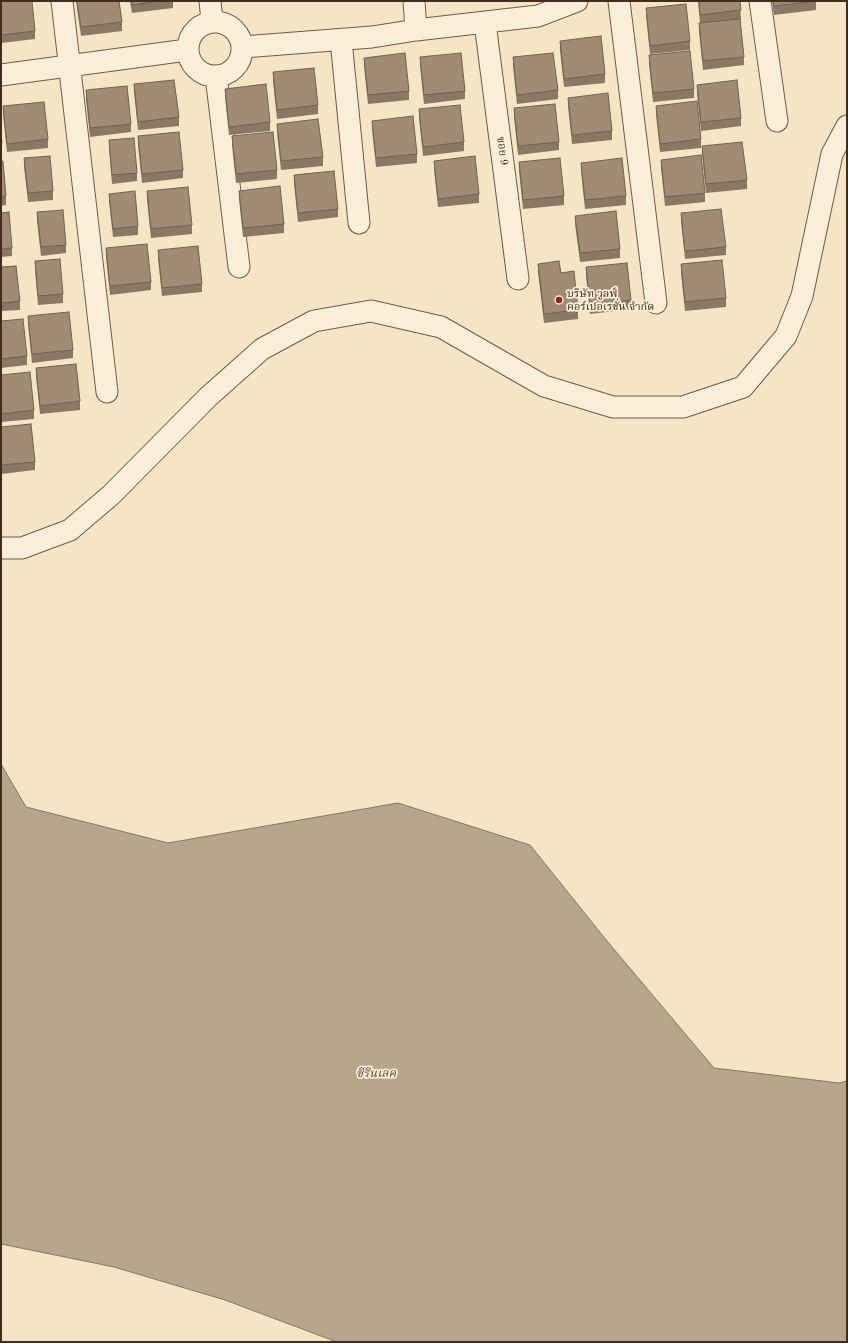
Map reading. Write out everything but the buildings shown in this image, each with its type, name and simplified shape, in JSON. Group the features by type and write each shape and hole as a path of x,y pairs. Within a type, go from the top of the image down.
{"street":[{"path":"62,1 107,392"},
{"path":"414,1 416,30"},
{"path":"242,47 372,37 416,30 538,16 577,1"},
{"path":"619,1 656,303"},
{"path":"760,1 777,121"},
{"path":"211,11 240,36 242,47 241,58 235,67 227,74 216,76 206,74 197,69 190,60 187,50 189,40 194,31 202,24 211,11"},
{"name":"ซอย 9","path":"485,23 518,278"},
{"path":"341,40 359,223"},
{"path":"1,75 187,50"},
{"path":"216,76 239,267"},
{"path":"1,548 22,548 70,530 111,495 208,397 262,349 314,321 371,311 441,327 544,386 613,407 683,407 743,387 786,336 802,296 832,154 847,126"}],"water":[{"name":"ซีรีนเลค","path":"1,764 26,807 168,843 398,803 530,845 607,941 714,1068 839,1083 847,1081 847,1342 337,1342 225,1300 114,1267 1,1244"}],"place":[{"name":"บริษัท วูลฟ์ คอร์เปอเรชั่น จำกัด","path":"559,300"}]}
